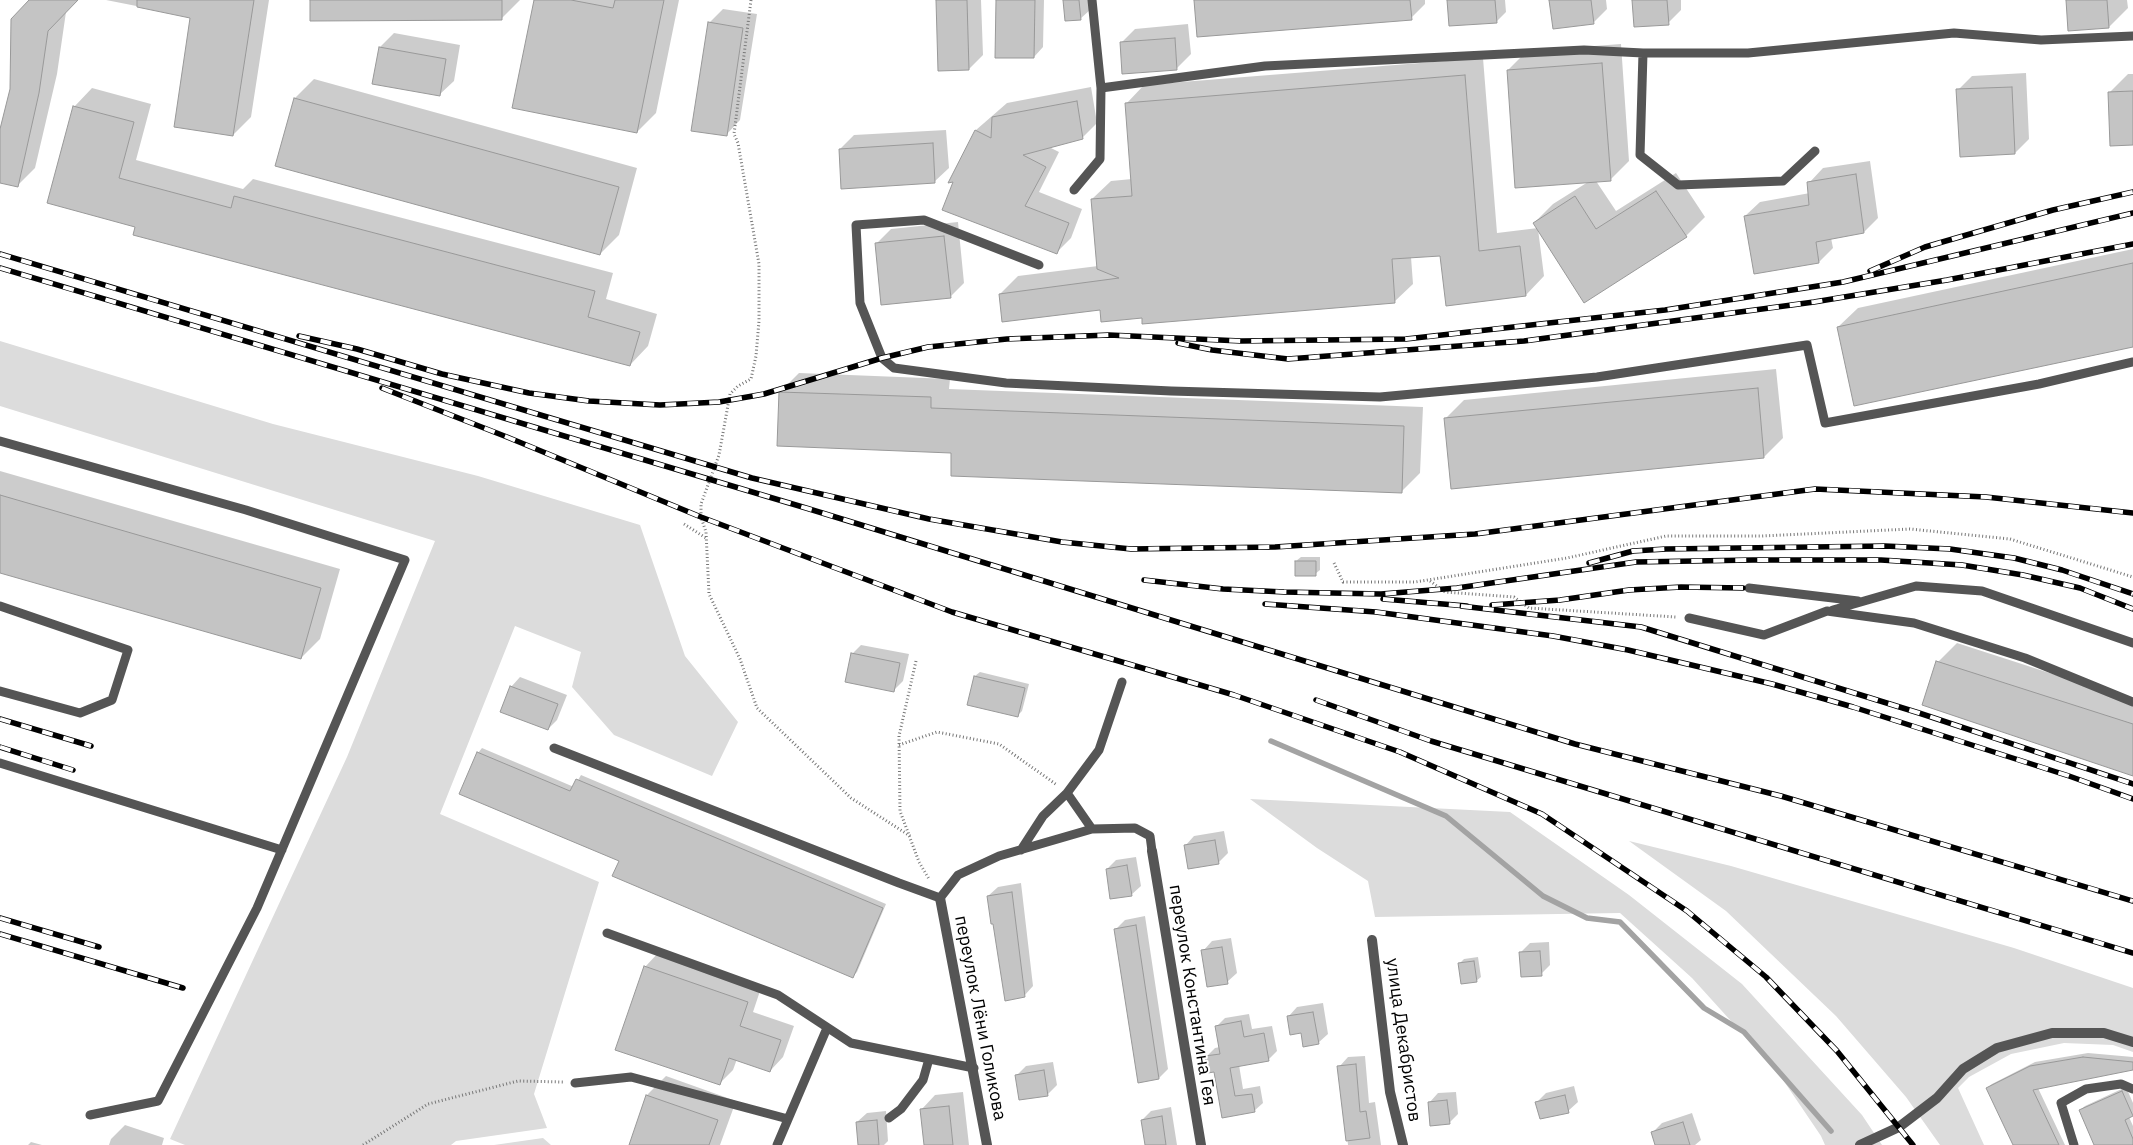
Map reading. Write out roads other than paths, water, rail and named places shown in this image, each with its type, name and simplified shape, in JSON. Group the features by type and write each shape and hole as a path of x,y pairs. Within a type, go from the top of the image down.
{"street":[{"name":"переулок Константина Гея","path":"1152,851 1200,1145"},
{"name":"переулок Лёни Голикова","path":"940,898 974,1068 987,1145"},
{"name":"улица Декабристов","path":"1372,940 1390,1092 1403,1145"},
{"path":"1860,1145 1899,1127 1937,1098 1963,1069 1997,1048 2052,1033 2104,1033 2133,1042"}],"lane":[{"path":"1074,190 1100,158 1101,88 1092,0"},
{"path":"1101,88 1265,66 1584,50 1643,53 1748,53 1954,33 2041,40 2133,36"},
{"path":"1643,53 1640,155 1678,185 1783,181 1815,151"},
{"path":"1039,265 924,220 856,226 860,304 882,358 894,368 1006,382 1171,391 1380,397 1597,377 1807,345 1826,423 2039,384 2133,362"},
{"path":"0,441 246,510 405,560 257,908 158,1101 90,1115"},
{"path":"1689,618 1764,636 1828,612 1916,586 1982,591 2133,643"},
{"path":"1749,588 1864,601"},
{"path":"0,606 128,650 112,700 80,713 0,691"},
{"path":"1828,612 1914,623 2025,658 2133,702"},
{"path":"1021,850 1043,816 1067,792 1099,750 1122,682"},
{"path":"554,748 940,898 958,876 999,856 1092,828 1135,828 1150,836 1152,851"},
{"path":"0,763 282,850"},
{"path":"1067,792 1092,828"},
{"path":"607,933 778,995 851,1043 974,1068"},
{"path":"777,1145 828,1028"},
{"path":"889,1118 901,1109 923,1080 928,1059"},
{"path":"575,1083 631,1076 788,1119"},
{"path":"2074,1145 2061,1103 2086,1089 2121,1084 2133,1089"}],"waterway":[{"path":"1271,741 1446,816 1543,896 1587,918 1620,922 1704,1008 1744,1032 1831,1131"}],"railway":[{"path":"1870,271 1925,247 2053,210 2133,192"},
{"path":"299,336 357,349 442,374 529,393 589,401 660,405 719,402 764,394 882,358 928,347 1007,339 1109,335 1241,341 1406,339 1665,310 1843,282 2133,213"},
{"path":"1178,343 1212,350 1288,359 1524,341 1814,302 1947,280 2133,244"},
{"path":"0,254 752,478 929,519 1062,542 1131,549 1275,547 1475,534 1815,489 1986,497 2133,513"},
{"path":"0,268 806,508 1575,744 1781,796 2133,901"},
{"path":"382,388 701,517 952,612 1234,695 1400,752 1542,814 1687,911 1766,977 1837,1051 1913,1145"},
{"path":"1589,563 1633,551 1666,549 1885,546 1950,549 2014,558 2062,570 2133,594"},
{"path":"1144,580 1223,589 1381,594 1457,588 1636,562 1881,560 1962,565 2023,575 2080,588 2133,609"},
{"path":"1492,605 1560,600 1629,590 1681,587 1743,588"},
{"path":"1383,599 1467,606"},
{"path":"1265,604 1376,612 1553,636 1628,650 1772,684 1853,707 2069,776 2133,799"},
{"path":"1461,606 1641,627 1919,713 2133,784"},
{"path":"1316,700 1431,741 2133,953"},
{"path":"0,719 91,746"},
{"path":"0,747 73,770"},
{"path":"0,918 99,947"},
{"path":"0,934 183,988"}]}
